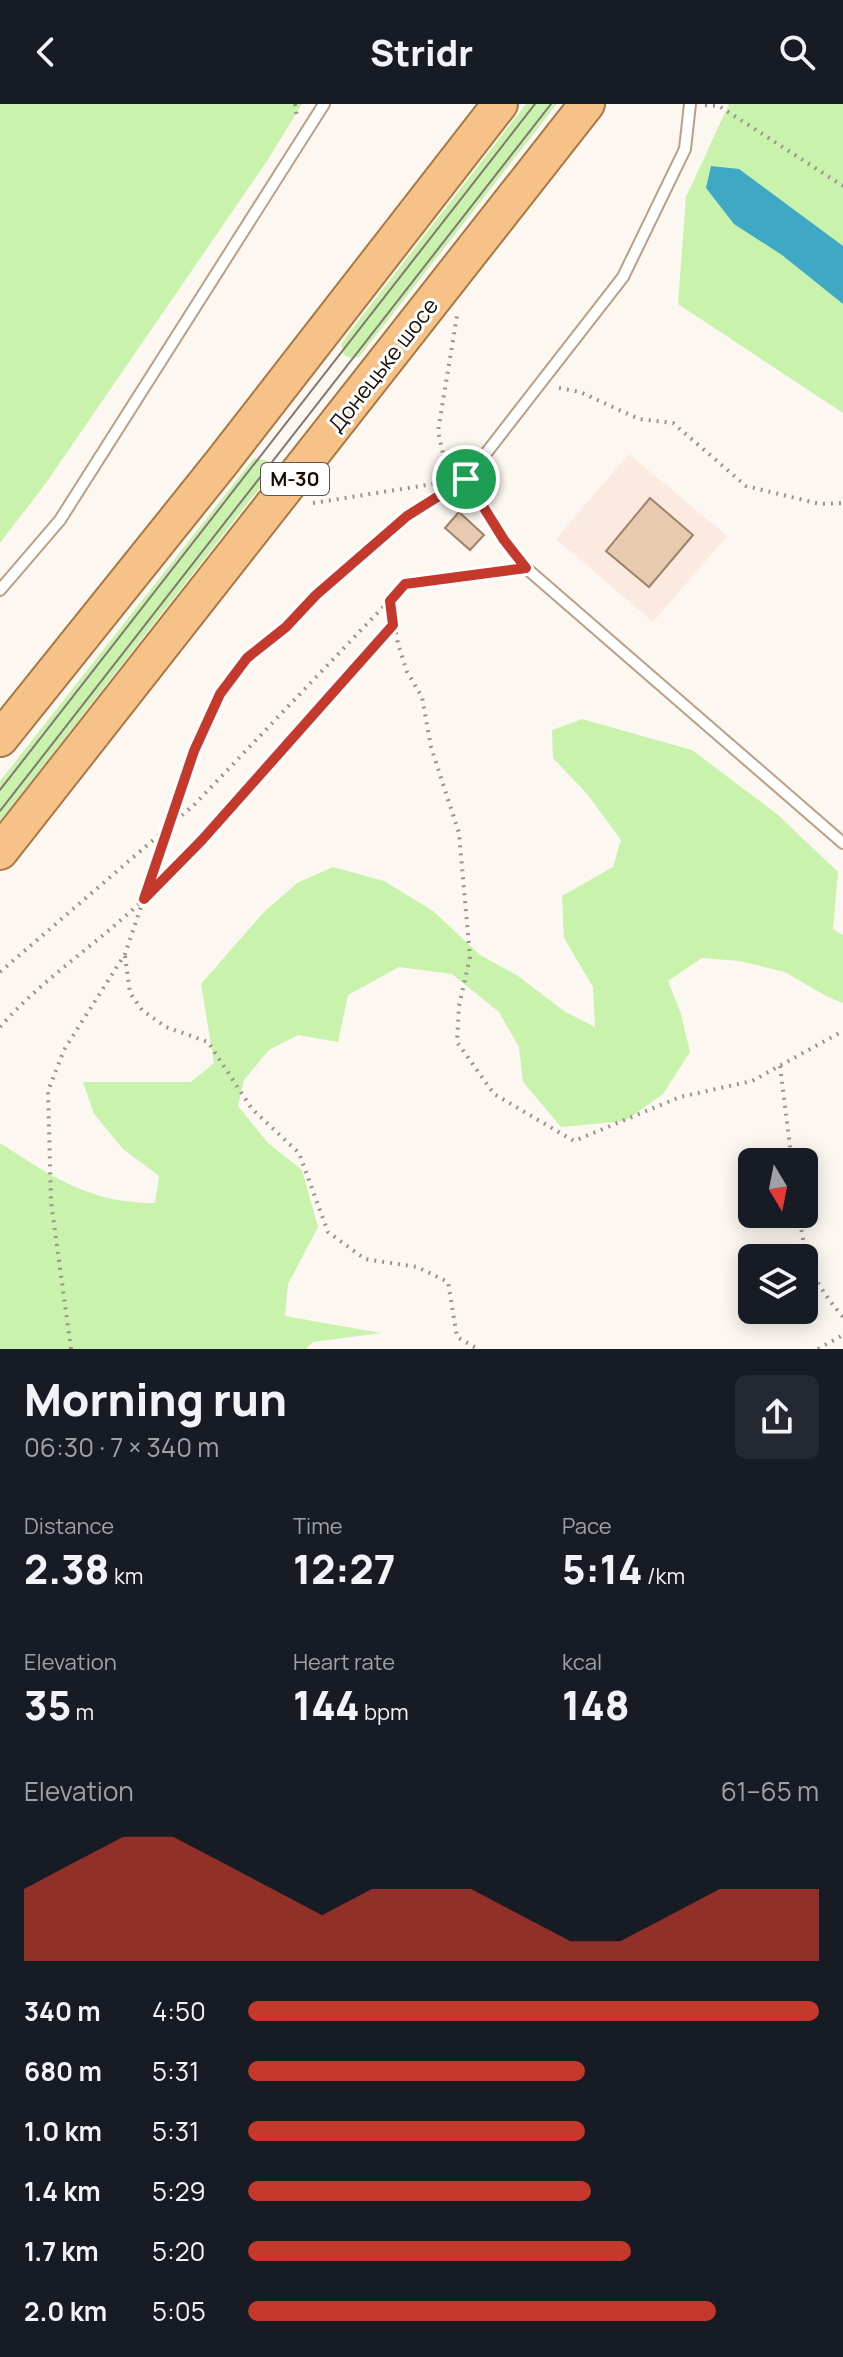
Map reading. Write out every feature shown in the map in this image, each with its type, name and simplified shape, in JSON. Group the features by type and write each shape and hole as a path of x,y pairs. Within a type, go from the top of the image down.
{"highway":[{"name":"М-30","path":"0,739 222,462 500,104"},
{"name":"Донецьке шосе","path":"0,852 587,104"}],"lane":[{"path":"0,590 60,520 324,104"},
{"path":"693,104 685,149 623,277 466,479 504,540 526,568 843,843"}],"path":[{"path":"693,104 719,106 843,186"},
{"path":"458,313 438,431 446,468 466,479"},
{"path":"541,384 580,392 639,419 673,423 746,486 820,504 843,503"},
{"path":"313,503 466,479"},
{"path":"71,1349 51,1202 48,1091 64,1050 125,954 194,751 220,694 247,658 286,627 316,595 407,516 466,479"},
{"path":"0,972 195,804 405,584 526,568"},
{"path":"390,601 393,625 407,672 422,697 431,747 459,833 470,957 459,1006 457,1042 494,1094 574,1141 680,1097 752,1081 843,1031"},
{"path":"0,1027 22,1002 144,899 202,840 393,625"},
{"path":"125,954 130,993 142,1010 166,1027 208,1042 252,1109 299,1153 328,1232 365,1259 417,1267 448,1282 457,1337 478,1349"},
{"path":"780,1066 790,1148"},
{"path":"801,1228 805,1253 819,1288 843,1317"},
{"path":"818,1349 843,1335"}],"shaded area":[{"path":"629,454 727,536 653,622 556,539"}],"green space":[{"path":"0,104 302,104 267,161 46,483 0,543"},
{"path":"526,104 557,104 359,357 344,355 341,345 346,337"},
{"path":"729,104 843,104 843,413 678,304 686,197"},
{"path":"254,458 268,461 272,472 0,821 0,781"},
{"path":"582,719 692,750 777,814 838,872 833,929 843,935 843,1003 785,972 739,961 702,958 668,981 681,1014 690,1052 663,1094 625,1121 561,1127 523,1082 519,1047 499,1012 452,974 399,967 348,995 338,1042 298,1035 269,1050 244,1080 238,1106 268,1143 302,1170 318,1227 288,1284 285,1316 381,1333 313,1342 306,1349 0,1349 0,1143 55,1177 91,1193 132,1202 155,1203 159,1176 123,1149 94,1114 83,1082 191,1082 214,1063 201,984 263,913 297,883 333,867 384,881 433,911 480,955 518,976 564,1011 595,1027 593,987 564,938 562,896 613,867 621,840 588,795 553,758 552,730"}],"water":[{"path":"711,166 739,169 843,246 843,304 782,255 734,224 706,188"}],"building":[{"path":"650,498 693,535 649,587 606,551"},
{"path":"459,512 484,535 470,550 445,528"}],"tram line":[{"path":"0,790 535,104"},
{"path":"0,811 551,104"}],"route":[{"path":"466,479 504,540 526,568 405,584 390,601 393,625 202,840 144,899 194,751 220,694 247,658 286,627 316,595 407,516 466,479"}]}
